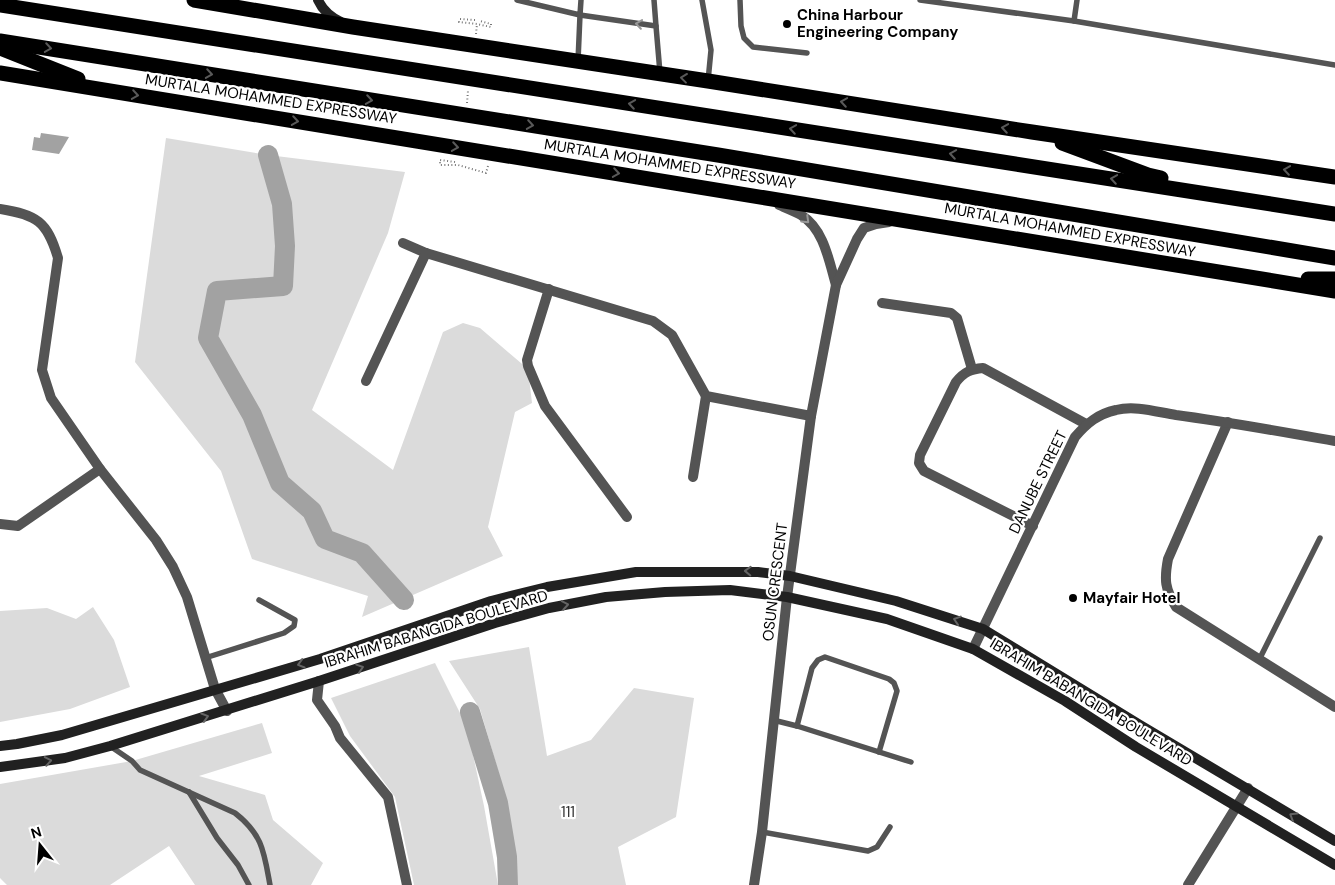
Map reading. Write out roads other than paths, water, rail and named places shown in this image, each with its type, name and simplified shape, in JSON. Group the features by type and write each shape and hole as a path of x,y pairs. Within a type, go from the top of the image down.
{"highway":[{"path":"194,0 353,28 1335,177"},
{"path":"0,5 1335,214"},
{"name":"MURTALA MOHAMMED EXPRESSWAY","path":"0,41 708,154 1335,258"},
{"path":"0,48 106,90"},
{"name":"MURTALA MOHAMMED EXPRESSWAY","path":"0,73 1335,291"},
{"path":"1032,132 1148,175 1282,205"},
{"path":"1259,279 1335,279"}],"street":[{"path":"318,0 321,7 331,17 353,28"},
{"path":"764,198 802,215 817,231 827,254 836,285"},
{"path":"0,209 22,213 34,218 52,240 58,258 42,370 51,398 100,469 156,540 173,567 187,597 215,689 227,711"},
{"path":"836,285 864,228 886,222 910,221"},
{"path":"403,243 426,253 653,321 672,335 706,396 693,476"},
{"path":"366,381 426,253"},
{"name":"OSUN CRESCENT","path":"754,885 762,832 787,597 811,416 836,285"},
{"path":"549,289 527,360 528,366 545,406 627,517"},
{"path":"882,302 951,313 957,318 972,369"},
{"path":"1033,526 924,471 919,463 920,455 956,382 963,374 972,369 983,368 1086,424"},
{"path":"706,396 811,416"},
{"name":"DANUBE STREET","path":"973,649 1075,437 1086,424 1100,415 1117,409 1134,408 1335,441"},
{"path":"1228,422 1171,551 1164,578 1168,594 1176,607 1335,707"},
{"path":"0,524 18,526 100,469"},
{"name":"IBRAHIM BABANGIDA BOULEVARD","path":"0,746 62,735 320,659 491,601 547,587 643,572 758,572 790,576 896,601 983,628 1140,725 1335,841"},
{"name":"IBRAHIM BABANGIDA BOULEVARD","path":"0,767 65,758 110,746 227,711 495,623 549,608 606,597 665,592 730,590 787,597 887,619 973,649 1066,702 1136,748 1335,865"},
{"path":"319,681 317,700 335,726 340,738 388,797 407,885"},
{"path":"1188,885 1248,788"}],"lane":[{"path":"517,0 580,15 656,26"},
{"path":"578,62 581,0"},
{"path":"654,0 660,75"},
{"path":"702,0 711,50 708,81"},
{"path":"740,0 741,26 744,38 753,47 806,53"},
{"path":"920,0 1074,21 1335,65"},
{"path":"1074,21 1077,0"},
{"path":"1259,660 1320,538"},
{"path":"205,658 284,633 294,626 295,620 259,600"},
{"path":"797,726 812,668 818,660 824,657 889,679 894,683 897,691 879,752"},
{"path":"773,720 911,762"},
{"path":"110,746 132,761 140,770 235,813 246,822 258,836 270,885"},
{"path":"189,792 249,885"},
{"path":"762,832 868,851 877,847 890,827"}],"waterway":[{"path":"268,155 282,204 285,246 283,286 217,291 208,338 252,415 280,483 312,511 325,539 362,553 404,600"},
{"path":"470,712 498,803 507,857 508,885"}],"place":[{"name":"China Harbour Engineering Company","path":"787,24"},
{"name":"Mayfair Hotel","path":"1073,598"}],"park label":[{"name":"111","path":"568,812"}]}
